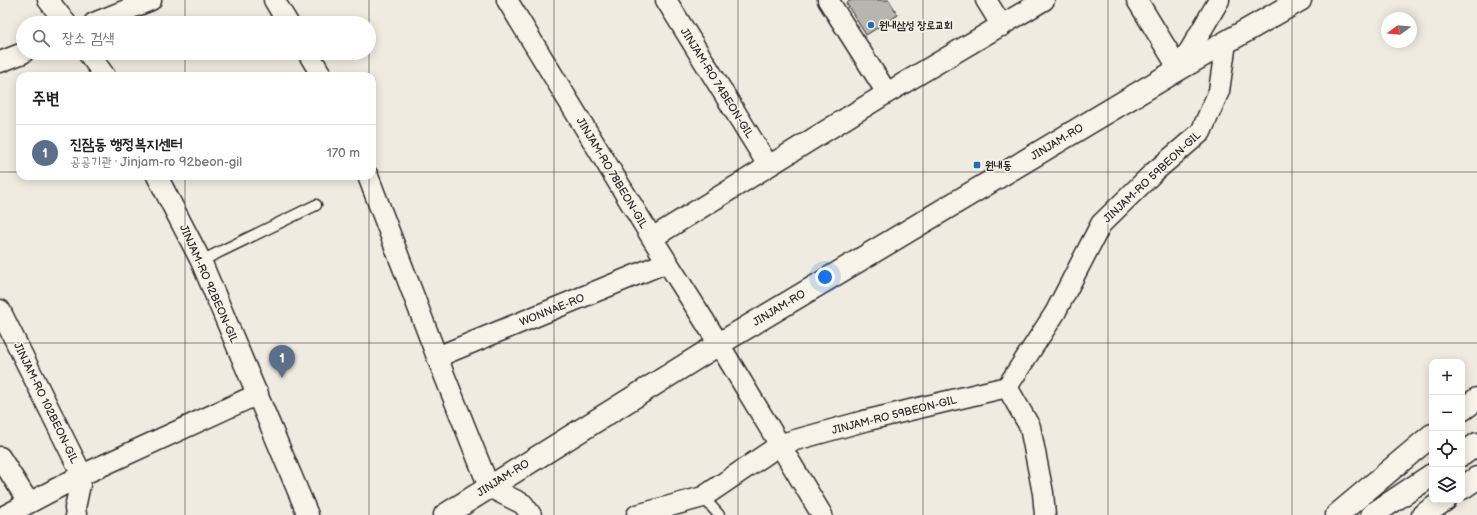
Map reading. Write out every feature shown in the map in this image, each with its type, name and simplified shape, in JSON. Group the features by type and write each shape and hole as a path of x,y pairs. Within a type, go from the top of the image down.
{"main road":[{"name":"JINJAM-RO","path":"445,515 719,344 1179,69 1300,0"},
{"path":"1465,408 1477,399"},
{"path":"1337,515 1429,438"},
{"path":"1465,453 1477,444"},
{"path":"1372,515 1429,477"},
{"path":"1465,486 1477,478"},
{"path":"1423,515 1441,503"}],"street":[{"path":"48,0 61,16"},
{"path":"111,16 151,0"},
{"path":"274,0 284,16"},
{"name":"JINJAM-RO 78BEON-GIL","path":"507,0 780,444"},
{"name":"JINJAM-RO 74BEON-GIL","path":"666,0 768,165"},
{"path":"828,0 886,93"},
{"path":"986,0 1002,26"},
{"path":"652,238 886,93 1044,0"},
{"path":"1137,0 1179,69"},
{"name":"JINJAM-RO","path":"1179,69 1219,0"},
{"name":"JINJAM-RO 59BEON-GIL","path":"637,515 702,497 780,444 864,421 1007,387 1055,313 1101,224 1153,173 1201,132 1220,91 1226,42"},
{"path":"0,62 16,55"},
{"path":"93,60 102,72"},
{"path":"312,60 320,72"},
{"name":"JINJAM-RO 92BEON-GIL","path":"159,180 201,261 308,515"},
{"path":"370,180 437,357 489,487 523,504 531,515"},
{"name":"WONNAE-RO","path":"437,357 667,262"},
{"name":"JINJAM-RO 102BEON-GIL","path":"0,310 82,475 75,508 76,515"},
{"path":"1007,387 1030,427 1046,515"},
{"path":"82,475 258,394"},
{"path":"780,444 822,515"},
{"path":"0,458 29,503"},
{"name":"JINJAM-RO 102BEON-GIL","path":"6,515 82,475"}],"lane":[{"path":"201,261 316,205"},
{"path":"702,497 719,515"}],"building":[{"name":"원내삼성 장로교회","path":"852,0 889,0 898,15 866,35 846,3"}],"place":[{"name":"원내삼성 장로교회","path":"871,25"},
{"name":"원내동","path":"977,165"},
{"name":"진잠동 행정복지센터","path":"282,378"}]}
